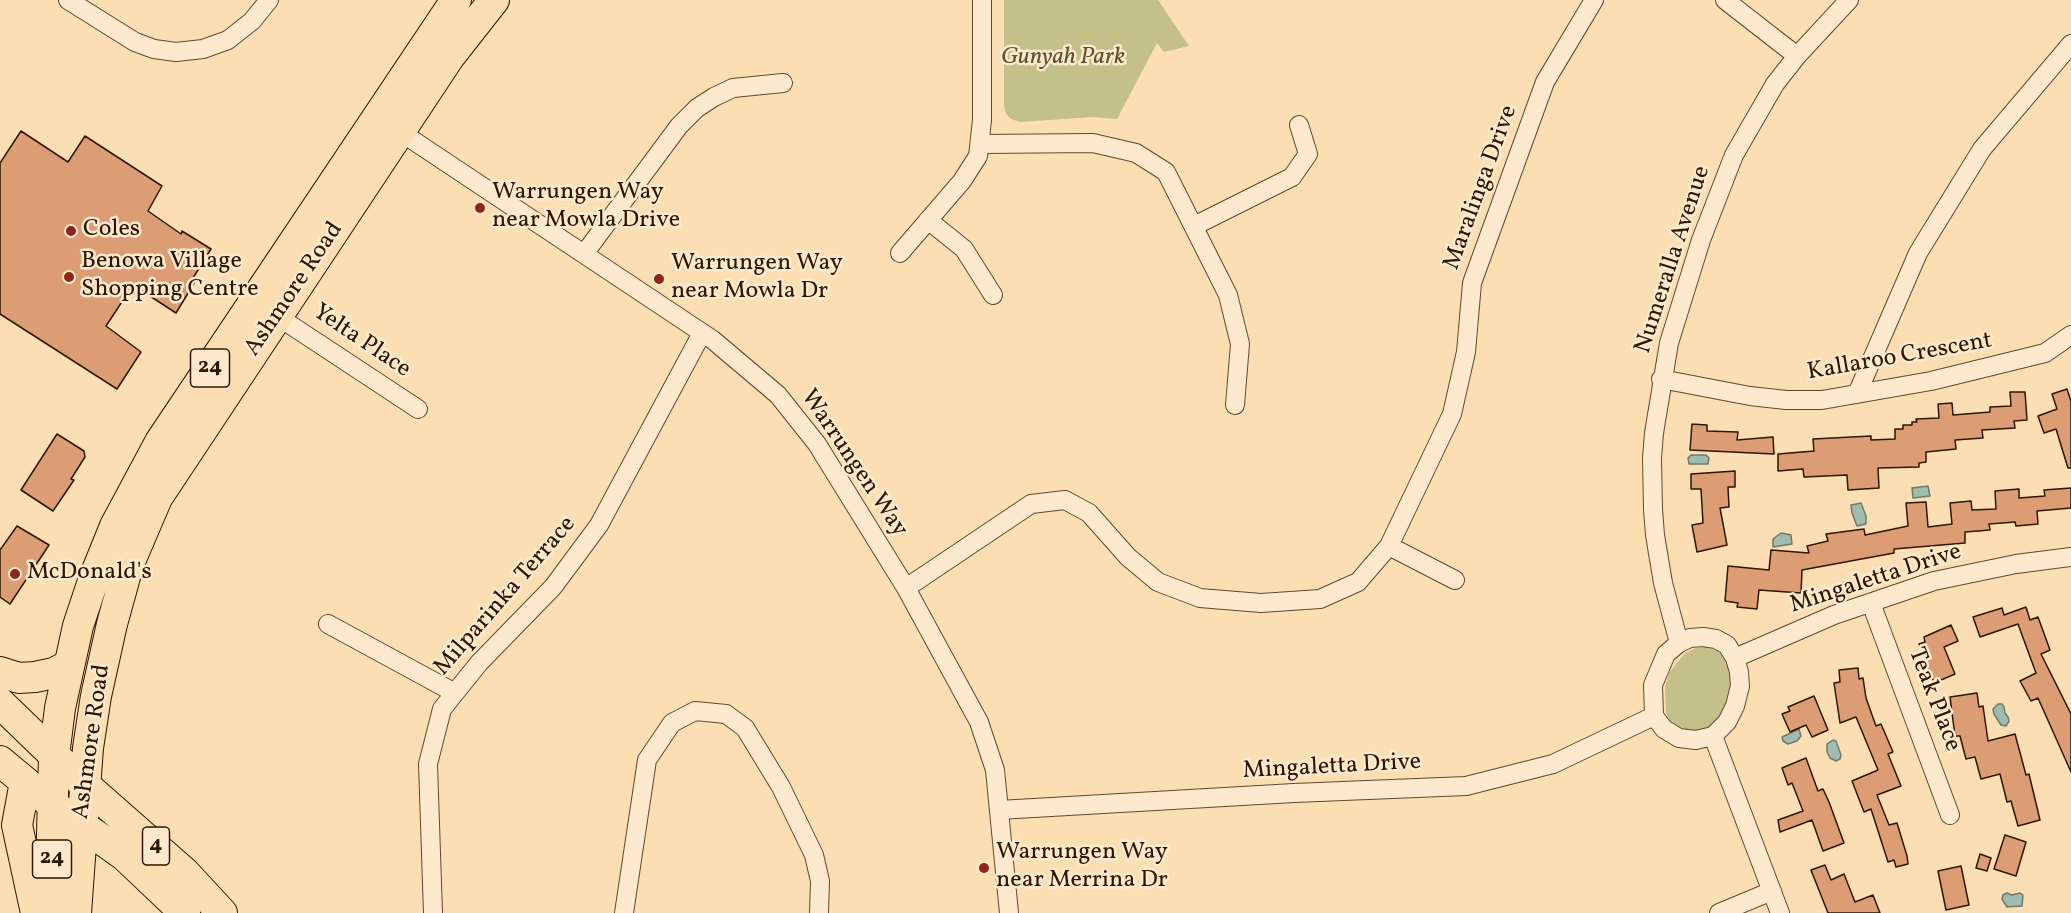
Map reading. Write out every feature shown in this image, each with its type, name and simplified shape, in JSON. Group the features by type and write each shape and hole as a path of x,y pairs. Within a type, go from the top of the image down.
{"main road":[{"name":"Ashmore Road","path":"76,913 81,824 91,726 120,590 135,546 157,498 277,316 389,124 456,0"},
{"name":"Ashmore Road","path":"50,913 54,756 58,720 78,626 115,526 146,466 389,124 450,56 494,0"},
{"path":"0,672 19,678 35,678 54,673 69,665"},
{"name":"4","path":"0,703 85,785 177,866 222,913"},
{"name":"4","path":"0,762 53,805 125,856 185,913"},
{"path":"24,782 17,825 36,913"}],"street":[{"path":"68,0 135,42 154,49 184,52 203,49 228,40 252,21 269,0"},
{"path":"900,253 970,171 978,156 981,144 982,0"},
{"name":"Maralinga Drive","path":"906,588 1031,504 1065,500 1089,513 1128,557 1158,582 1200,598 1261,603 1320,599 1358,582 1389,546 1452,414 1466,352 1472,283 1545,82 1594,0"},
{"path":"1725,0 1797,56"},
{"name":"Numeralla Avenue","path":"1679,643 1663,583 1655,534 1652,458 1661,379 1679,305 1734,155 1775,84 1797,56 1849,0"},
{"path":"1857,394 1918,253 1982,149 2071,44"},
{"path":"584,254 679,126 697,108 734,88 783,83"},
{"name":"Warrungen Way","path":"389,124 702,333 778,395 817,444 906,588 979,722 994,770 1009,913"},
{"path":"1194,226 1292,177 1308,154 1299,125"},
{"path":"981,144 1093,143 1136,153 1166,172 1228,295 1240,344 1235,405"},
{"path":"928,220 964,249 993,295"},
{"name":"Yelta Place","path":"277,316 418,409"},
{"name":"Milparinka Terrace","path":"434,913 428,764 442,709 479,663 553,587 599,525 702,333"},
{"name":"Kallaroo Crescent","path":"1661,379 1786,400 1822,400 1931,381 2045,353 2071,335"},
{"path":"1389,546 1455,580"},
{"name":"Mingaletta Drive","path":"1735,658 1834,615 1934,581 2016,564 2069,562"},
{"name":"Teak Place","path":"1871,603 1950,815"},
{"path":"328,624 455,693"},
{"path":"1690,638 1716,639 1727,645 1735,658 1739,672 1740,686 1735,706 1727,722 1713,736 1696,741 1679,738 1664,729 1654,717 1653,685 1666,654 1679,643 1690,638"},
{"path":"624,913 647,760 672,723 695,711 726,714 745,728 782,787 814,855 820,881 819,913"},
{"name":"Mingaletta Drive","path":"999,810 1282,793 1466,786 1553,764 1654,717"},
{"path":"1713,736 1780,913"},
{"path":"1719,913 1772,891"}],"green space":[{"name":"Gunyah Park","path":"1004,0 1158,0 1189,46 1164,52 1157,43 1117,119 1093,117 1020,122 1011,119 1006,114 1004,106"},
{"path":"1707,647 1718,651 1726,659 1730,670 1732,684 1725,713 1700,732 1683,730 1669,720 1666,712 1665,688 1669,673 1685,653 1696,648"}],"shaded area":[{"path":"1691,455 1706,455 1709,458 1708,464 1689,464 1688,458"},
{"path":"1928,486 1930,496 1913,498 1912,488"},
{"path":"1861,503 1866,516 1866,524 1857,526 1851,505"},
{"path":"1781,533 1791,535 1792,544 1773,547 1773,539"},
{"path":"1998,704 2002,704 2008,717 2009,721 2006,726 2001,725 1994,714 1993,709"},
{"path":"1799,729 1801,736 1797,741 1788,744 1783,741 1782,737"},
{"path":"1833,740 1836,741 1841,755 1836,761 1830,758 1827,752 1827,744"},
{"path":"2007,893 2023,895 2022,906 2007,907 2002,899"}],"building":[{"name":"Benowa Village Shopping Centre","path":"21,131 68,162 85,136 162,186 148,211 181,234 182,231 211,249 193,278 196,280 176,313 133,285 106,326 141,352 117,389 0,314 0,163"},
{"path":"2067,389 2071,401 2071,468 2068,468 2056,429 2044,433 2038,416 2057,409 2052,394"},
{"path":"2010,392 2025,392 2027,420 2014,421 2015,428 1982,430 1983,438 1955,440 1956,449 1926,452 1926,462 1919,463 1919,467 1878,468 1879,488 1848,490 1847,475 1804,477 1803,469 1778,471 1778,454 1814,451 1813,439 1871,436 1871,440 1895,439 1895,429 1903,429 1903,425 1912,425 1912,422 1917,422 1916,419 1939,418 1938,404 1952,403 1953,415 1990,412 1990,407 2011,406"},
{"path":"1692,424 1707,425 1707,431 1738,432 1737,440 1773,437 1774,454 1690,450"},
{"path":"57,434 84,451 85,457 71,479 74,480 53,511 21,490"},
{"path":"1735,471 1735,487 1728,487 1729,507 1720,508 1727,545 1697,552 1692,525 1703,523 1701,489 1691,489 1691,474"},
{"path":"2071,488 2071,508 2037,511 2038,524 2016,526 2015,522 1989,524 1990,530 1965,532 1965,543 1894,549 1894,553 1802,570 1801,593 1759,590 1757,609 1737,607 1738,603 1725,601 1728,566 1769,570 1771,550 1809,553 1807,546 1828,541 1826,534 1864,529 1865,535 1908,526 1906,503 1926,502 1928,527 1952,524 1950,503 1971,501 1972,510 1996,509 1995,491 2019,489 2019,498 2045,496 2044,490"},
{"name":"McDonald's","path":"17,526 49,545 10,604 0,597 0,550"},
{"path":"2026,607 2030,620 2038,617 2050,650 2041,654 2071,714 2071,772 2038,698 2031,701 2020,681 2036,673 2018,624 1980,637 1973,617 2002,608 2004,615"},
{"path":"1951,625 1958,641 1944,647 1955,674 1934,683 1919,644 1925,642 1924,637"},
{"path":"1858,668 1859,679 1863,678 1866,698 1876,726 1881,724 1893,752 1888,754 1901,786 1877,795 1889,825 1897,823 1907,856 1908,864 1896,867 1894,860 1888,862 1871,809 1864,812 1852,781 1878,770 1856,717 1840,723 1834,683 1840,682 1839,670"},
{"path":"1977,693 1979,707 1983,706 1988,741 2015,734 2026,775 2029,774 2040,820 2018,826 2011,801 2007,802 2000,774 1981,779 1975,757 1966,759 1960,736 1955,736 1950,697"},
{"path":"1814,696 1828,730 1812,737 1806,725 1790,732 1782,714 1790,711 1788,707"},
{"path":"1806,758 1818,791 1823,789 1829,802 1844,843 1823,851 1812,820 1780,832 1778,820 1803,811 1792,783 1788,785 1782,768"},
{"path":"2005,835 2026,842 2016,876 1994,869"},
{"path":"1980,854 1991,858 1987,871 1976,868"},
{"path":"1825,865 1831,880 1844,874 1855,902 1873,895 1880,913 1828,913 1811,870"},
{"path":"1961,866 1969,905 1946,910 1938,871"}],"place":[{"name":"Warrungen Way near Mowla Drive","path":"480,208"},
{"name":"Coles","path":"71,231"},
{"name":"Benowa Village Shopping Centre","path":"69,277"},
{"name":"Warrungen Way near Mowla Dr","path":"659,279"},
{"name":"McDonald's","path":"15,574"},
{"name":"Warrungen Way near Merrina Dr","path":"984,868"}]}
